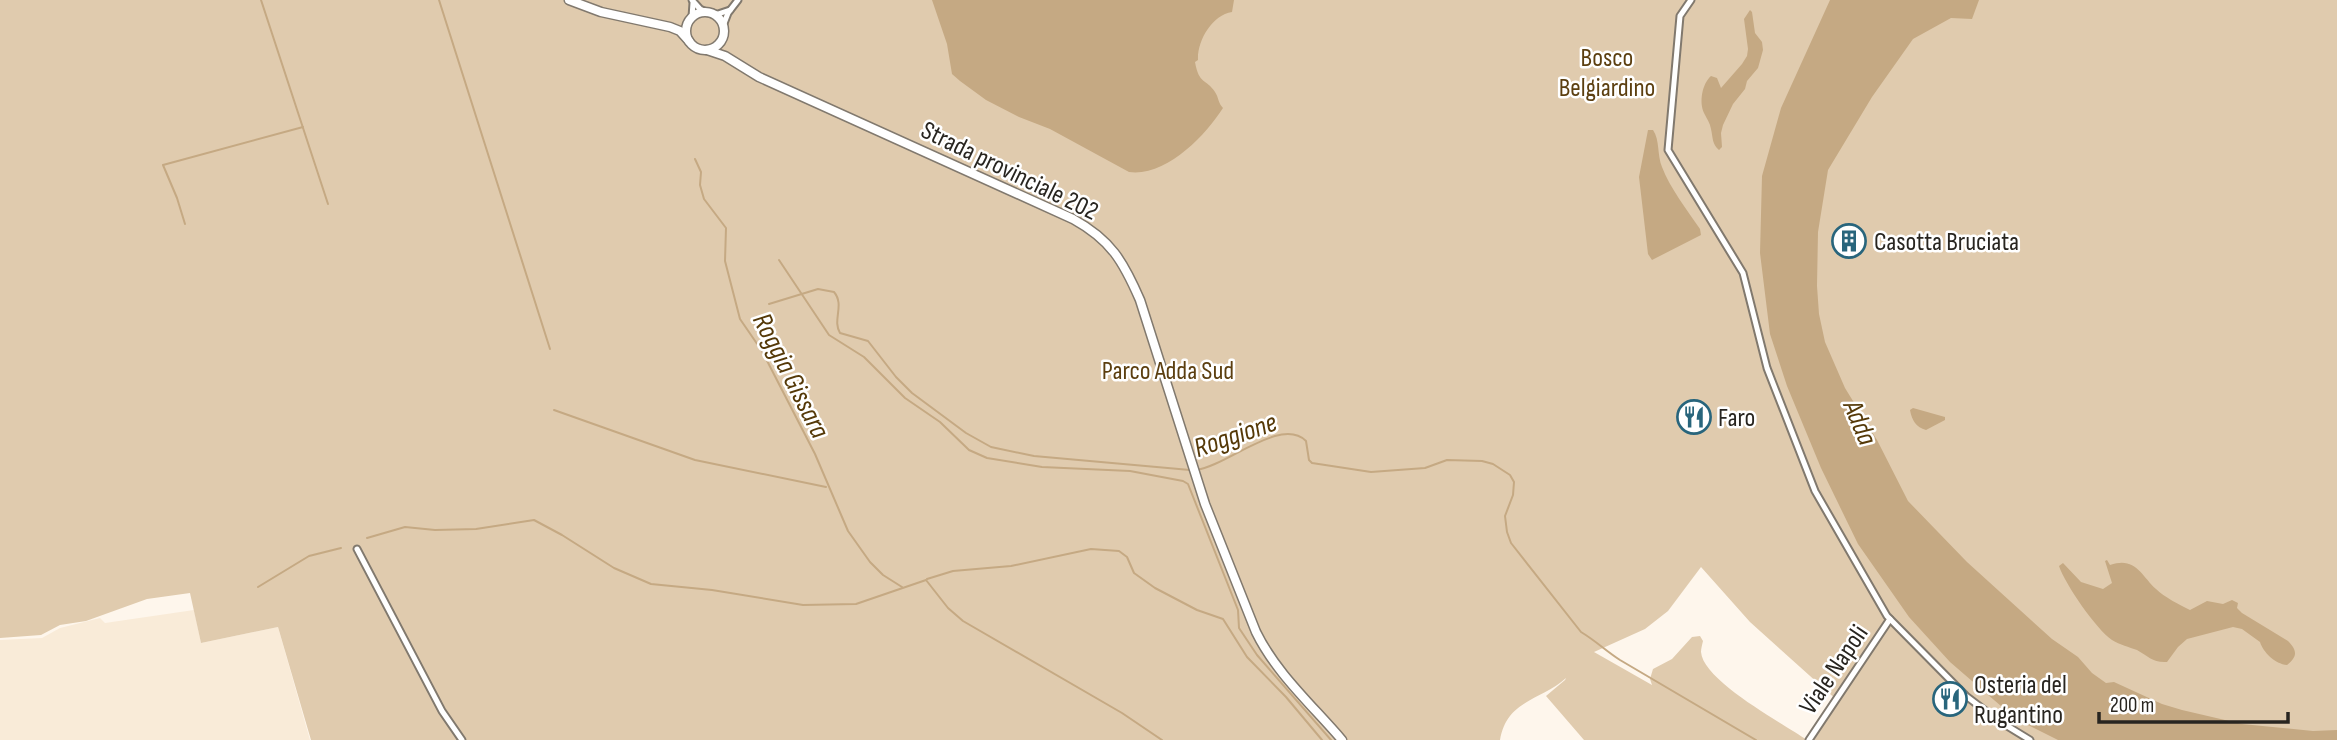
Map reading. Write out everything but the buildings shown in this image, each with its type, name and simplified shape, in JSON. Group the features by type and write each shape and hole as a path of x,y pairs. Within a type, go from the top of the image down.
{"street":[{"name":"Strada provinciale 202","path":"569,0 601,12 657,23 679,24 710,13"},
{"path":"692,0 700,9 717,17 723,26"},
{"path":"689,41 686,28 694,12 692,0"},
{"path":"733,60 725,51 723,26 738,0"},
{"path":"1691,0 1680,16 1668,150 1743,273 1767,368 1815,491 1890,619 1966,696 1999,721 2031,740"},
{"path":"710,13 718,14 730,10"},
{"name":"Strada provinciale 202","path":"657,23 676,30 696,48 733,60 759,77 1073,219 1102,238 1120,258 1140,300 1205,504 1264,649 1342,740"},
{"path":"707,50 717,46 723,37"},
{"path":"357,549 443,711 462,740"},
{"name":"Viale Napoli","path":"1809,740 1890,619"}],"shaded area":[{"path":"194,610 201,643 278,627 310,740 0,740 0,640 42,638 60,628 100,618 105,623"}],"green space":[{"name":"Parco Adda Sud","path":"0,0 2337,0 2337,740 1814,740 1839,702 1750,622 1701,567 1668,611 1645,629 1594,652 1652,685 1650,679 1653,669 1672,659 1692,637 1700,636 1705,663 1715,676 1746,701 1807,740 1584,740 1546,696 1566,678 1517,708 1504,727 1500,740 311,740 278,627 201,643 190,593 147,599 86,621 60,625 41,635 0,638"}],"water":[{"path":"932,0 1234,0 1232,12 1218,18 1207,30 1200,45 1198,60 1195,62 1201,78 1215,92 1223,108 1195,142 1170,161 1143,172 1129,172 1050,129 986,100 960,81 952,74 947,44"},
{"name":"Adda","path":"1830,0 1979,0 1972,19 1951,18 1913,39 1872,97 1828,170 1818,232 1817,286 1825,342 1845,388 1877,440 1908,501 1967,562 2052,639 2078,657 2092,673 2106,683 2114,682 2162,704 2242,724 2313,731 2337,730 2337,740 2058,740 2016,719 1950,662 1909,617 1858,544 1821,468 1787,386 1770,334 1760,253 1762,176 1781,108"},
{"path":"1750,10 1755,33 1762,42 1763,50 1758,68 1747,81 1723,125 1722,147 1719,150 1702,109 1702,93 1711,76 1717,78 1721,88 1747,56 1744,19"},
{"path":"1648,130 1653,130 1655,134 1665,175 1700,229 1701,235 1652,260 1648,254 1639,177"},
{"path":"1913,408 1945,417 1945,420 1923,429 1913,420 1910,410"},
{"path":"2105,561 2110,565 2126,563 2137,568 2159,592 2190,610 2207,601 2223,604 2232,600 2238,603 2237,608 2242,613 2288,641 2295,651 2293,659 2287,665 2274,660 2260,642 2242,629 2233,627 2187,639 2167,662 2154,660 2115,642 2082,606 2059,566 2063,563 2081,582 2103,589 2112,583"}],"waterway":[{"path":"261,0 328,204"},
{"path":"439,0 550,349"},
{"path":"185,224 163,165 303,127"},
{"name":"Roggia Gissara","path":"695,159 701,172 700,185 704,199 726,228 725,261 740,319 762,351 815,454 848,531 870,562 883,575 902,587"},
{"path":"779,260 829,335 864,357 905,398 940,422 969,450 987,458 1042,467 1130,471 1188,484 1238,610 1239,628 1257,655 1331,740"},
{"name":"Roggione","path":"769,304 818,289 834,292 838,302 837,323 840,333 868,341 912,393 966,433 991,447 1034,456 1190,470"},
{"path":"554,410 695,460 826,487"},
{"name":"Roggione","path":"1196,470 1209,467 1268,438 1283,434 1295,435 1306,441 1309,460 1312,463 1371,472 1425,468 1447,460 1493,464 1510,475 1514,482 1513,495 1505,516 1511,543 1581,632 1620,660 1756,740"},
{"path":"367,538 405,527 435,530 476,529 534,520 614,568 651,584 712,590 803,605 856,604 926,580 948,608 963,621 1122,713 1162,740"},
{"path":"258,587 309,556 341,548"},
{"path":"927,579 953,571 1011,566 1091,549 1119,551 1127,557 1134,573 1155,588 1197,610 1223,619 1247,657 1286,697 1322,740"}],"place":[{"name":"Casotta Bruciata","path":"1849,241"},
{"name":"Faro","path":"1694,417"},
{"name":"Osteria del Rugantino","path":"1950,699"}],"park label":[{"name":"Bosco Belgiardino","path":"1607,72"}]}
